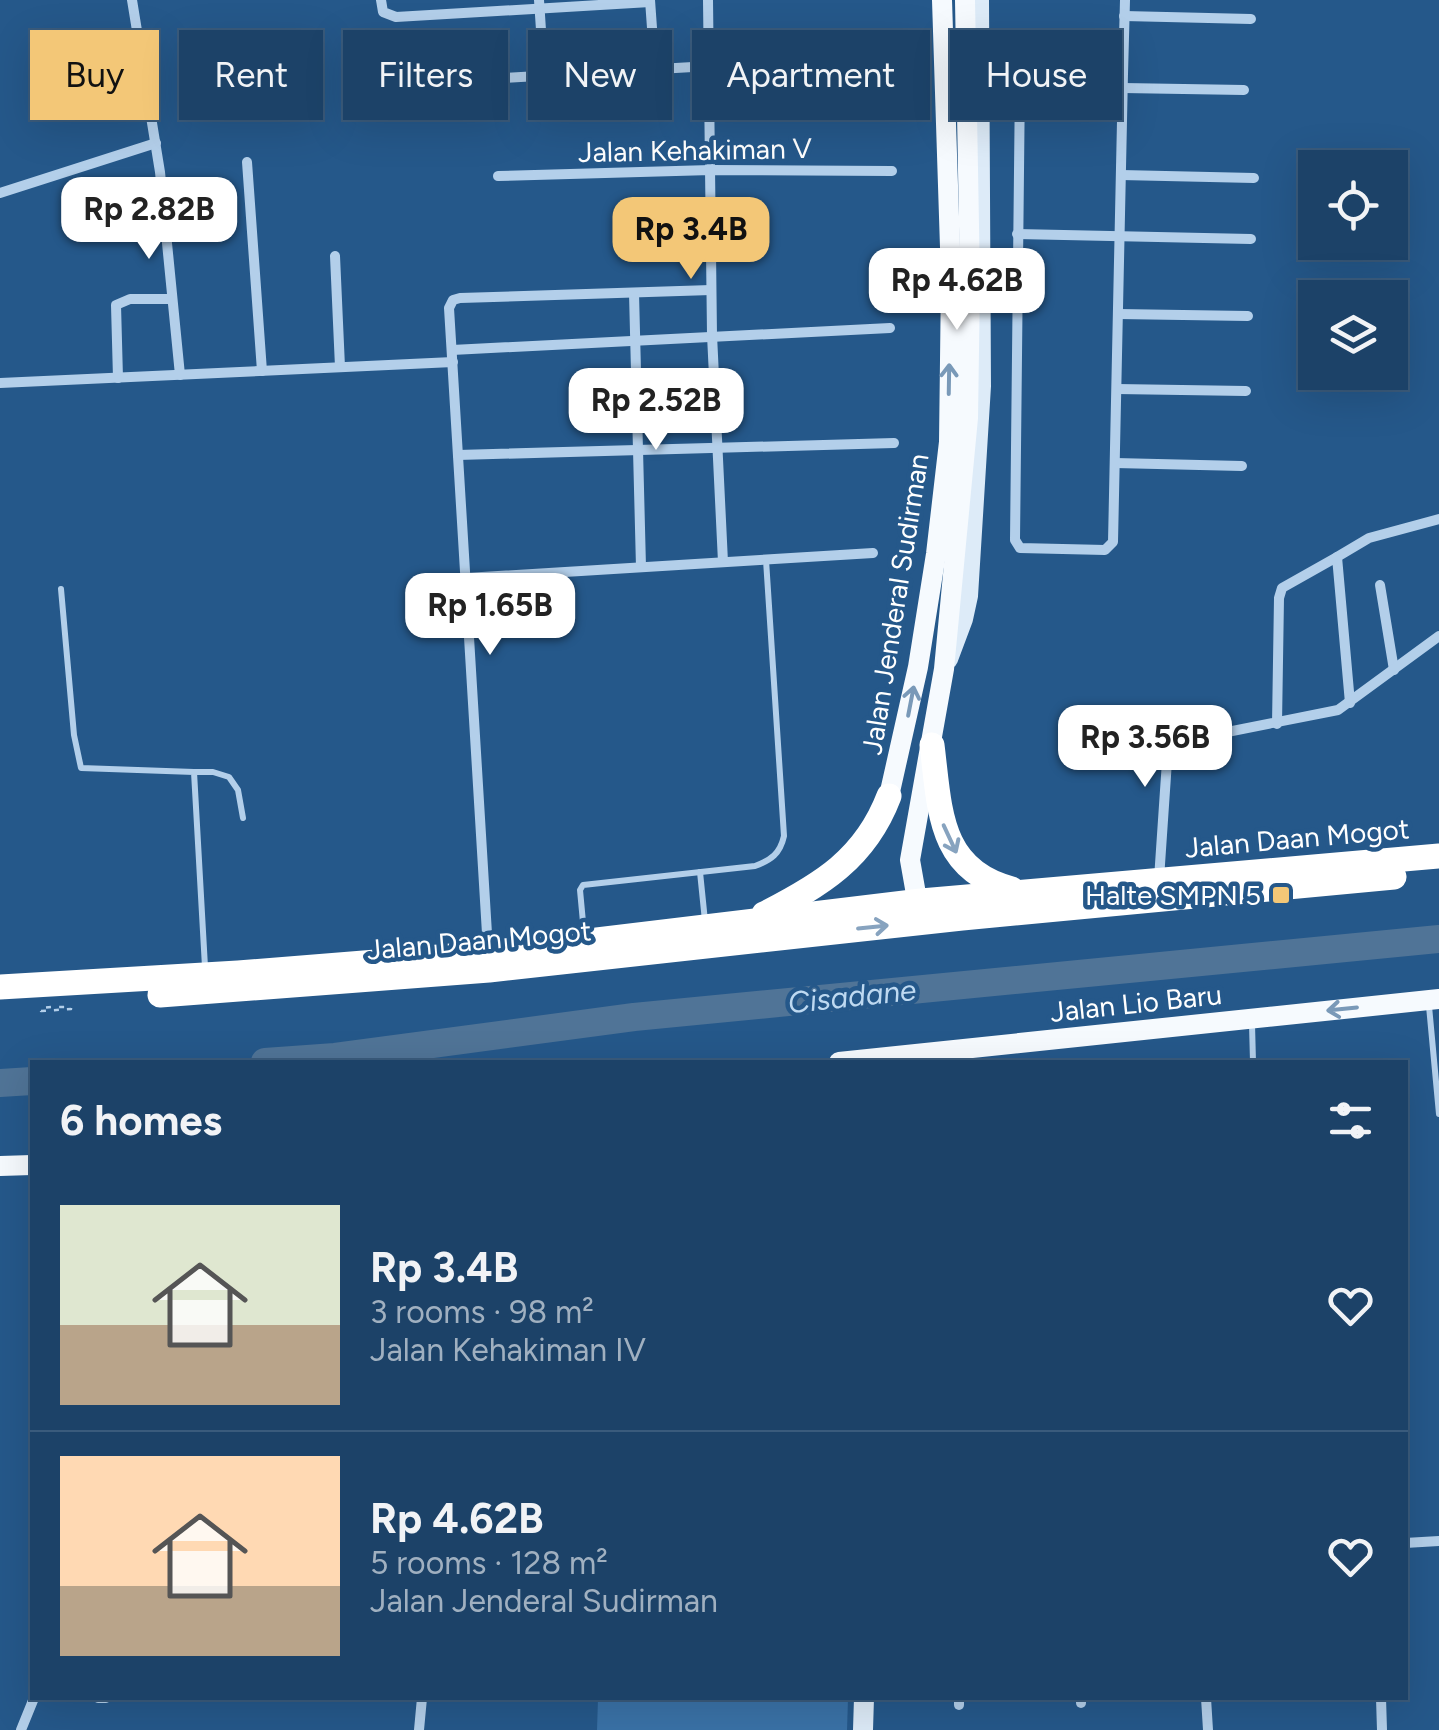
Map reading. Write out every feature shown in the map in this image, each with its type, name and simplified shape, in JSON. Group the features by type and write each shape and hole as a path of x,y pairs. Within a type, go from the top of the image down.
{"highway":[{"path":"932,746 940,813 954,851 978,876 1024,892"},
{"path":"746,923 806,893 854,854 878,824 888,796"},
{"name":"Jalan Daan Mogot","path":"0,1003 244,991 488,962 962,918 1174,886 1439,856"},
{"name":"Jalan Daan Mogot","path":"0,988 488,962 586,942 1024,892 1439,873"}],"main road":[{"name":"Jalan Jenderal Sudirman","path":"888,796 906,730 921,648 949,442 951,278 942,0"},
{"name":"Jalan Jenderal Sudirman","path":"921,901 912,886 910,860 944,669 968,418 965,0"},
{"name":"Jalan Daan Mogot","path":"921,901 942,913 962,918"},
{"name":"Jalan Lio Baru","path":"860,1060 1434,999"},
{"path":"0,1166 30,1165"}],"street":[{"path":"132,0 156,144 180,375"},
{"path":"381,0 383,12 396,17 650,1 652,30"},
{"path":"708,0 709,30"},
{"name":"Jalan Jenderal Sudirman","path":"944,669 968,596 981,386 979,0"},
{"path":"1124,74 1022,76 1017,234 1016,545 1020,548 1105,550 1114,542 1124,74 1124,16 1125,0"},
{"path":"539,5 541,30"},
{"path":"1124,16 1251,19"},
{"path":"1123,88 1244,90"},
{"path":"710,120 712,335 723,562"},
{"path":"0,193 156,144"},
{"path":"247,162 262,371"},
{"name":"Jalan Kehakiman V","path":"498,176 892,170"},
{"path":"1121,175 1254,178"},
{"path":"1017,234 1251,239"},
{"path":"335,256 340,367"},
{"path":"488,962 449,308 453,300 460,298 711,290"},
{"path":"634,293 642,567"},
{"path":"118,378 116,306 130,299 172,299"},
{"path":"1118,314 1248,316"},
{"path":"0,383 340,367 712,335 890,328"},
{"path":"1117,389 1246,391"},
{"path":"458,455 894,443"},
{"path":"1115,463 1242,466"},
{"path":"1277,724 1282,588 1369,538 1439,518"},
{"path":"466,578 872,553"},
{"path":"1337,557 1350,702"},
{"path":"1380,585 1394,670"},
{"path":"1174,886 1169,750 1172,743 1324,716 1350,702 1439,636"},
{"path":"1408,1543 1439,1542"},
{"path":"21,1730 33,1700"},
{"path":"418,1730 422,1700"},
{"path":"852,1730 854,1700"},
{"path":"862,1730 864,1700"},
{"path":"1206,1700 1208,1730"},
{"path":"1381,1700 1382,1730"}],"lane":[{"path":"586,942 580,890 583,885 764,863 778,854 784,836 766,560"},
{"path":"62,589 81,768 213,772 230,777 238,790 243,818"},
{"path":"194,772 205,975"},
{"path":"700,872 706,928"},
{"path":"1434,999 1439,1114"},
{"path":"1252,1018 1253,1060"}],"shaded area":[{"path":"598,1700 848,1700 847,1730 597,1730"}],"waterway":[{"name":"Cisadane","path":"293,1060 634,1017 1439,939"},
{"name":"Cisadane","path":"0,1083 30,1081"}],"place":[{"name":"Halte SMPN 5","path":"1281,895"}]}
